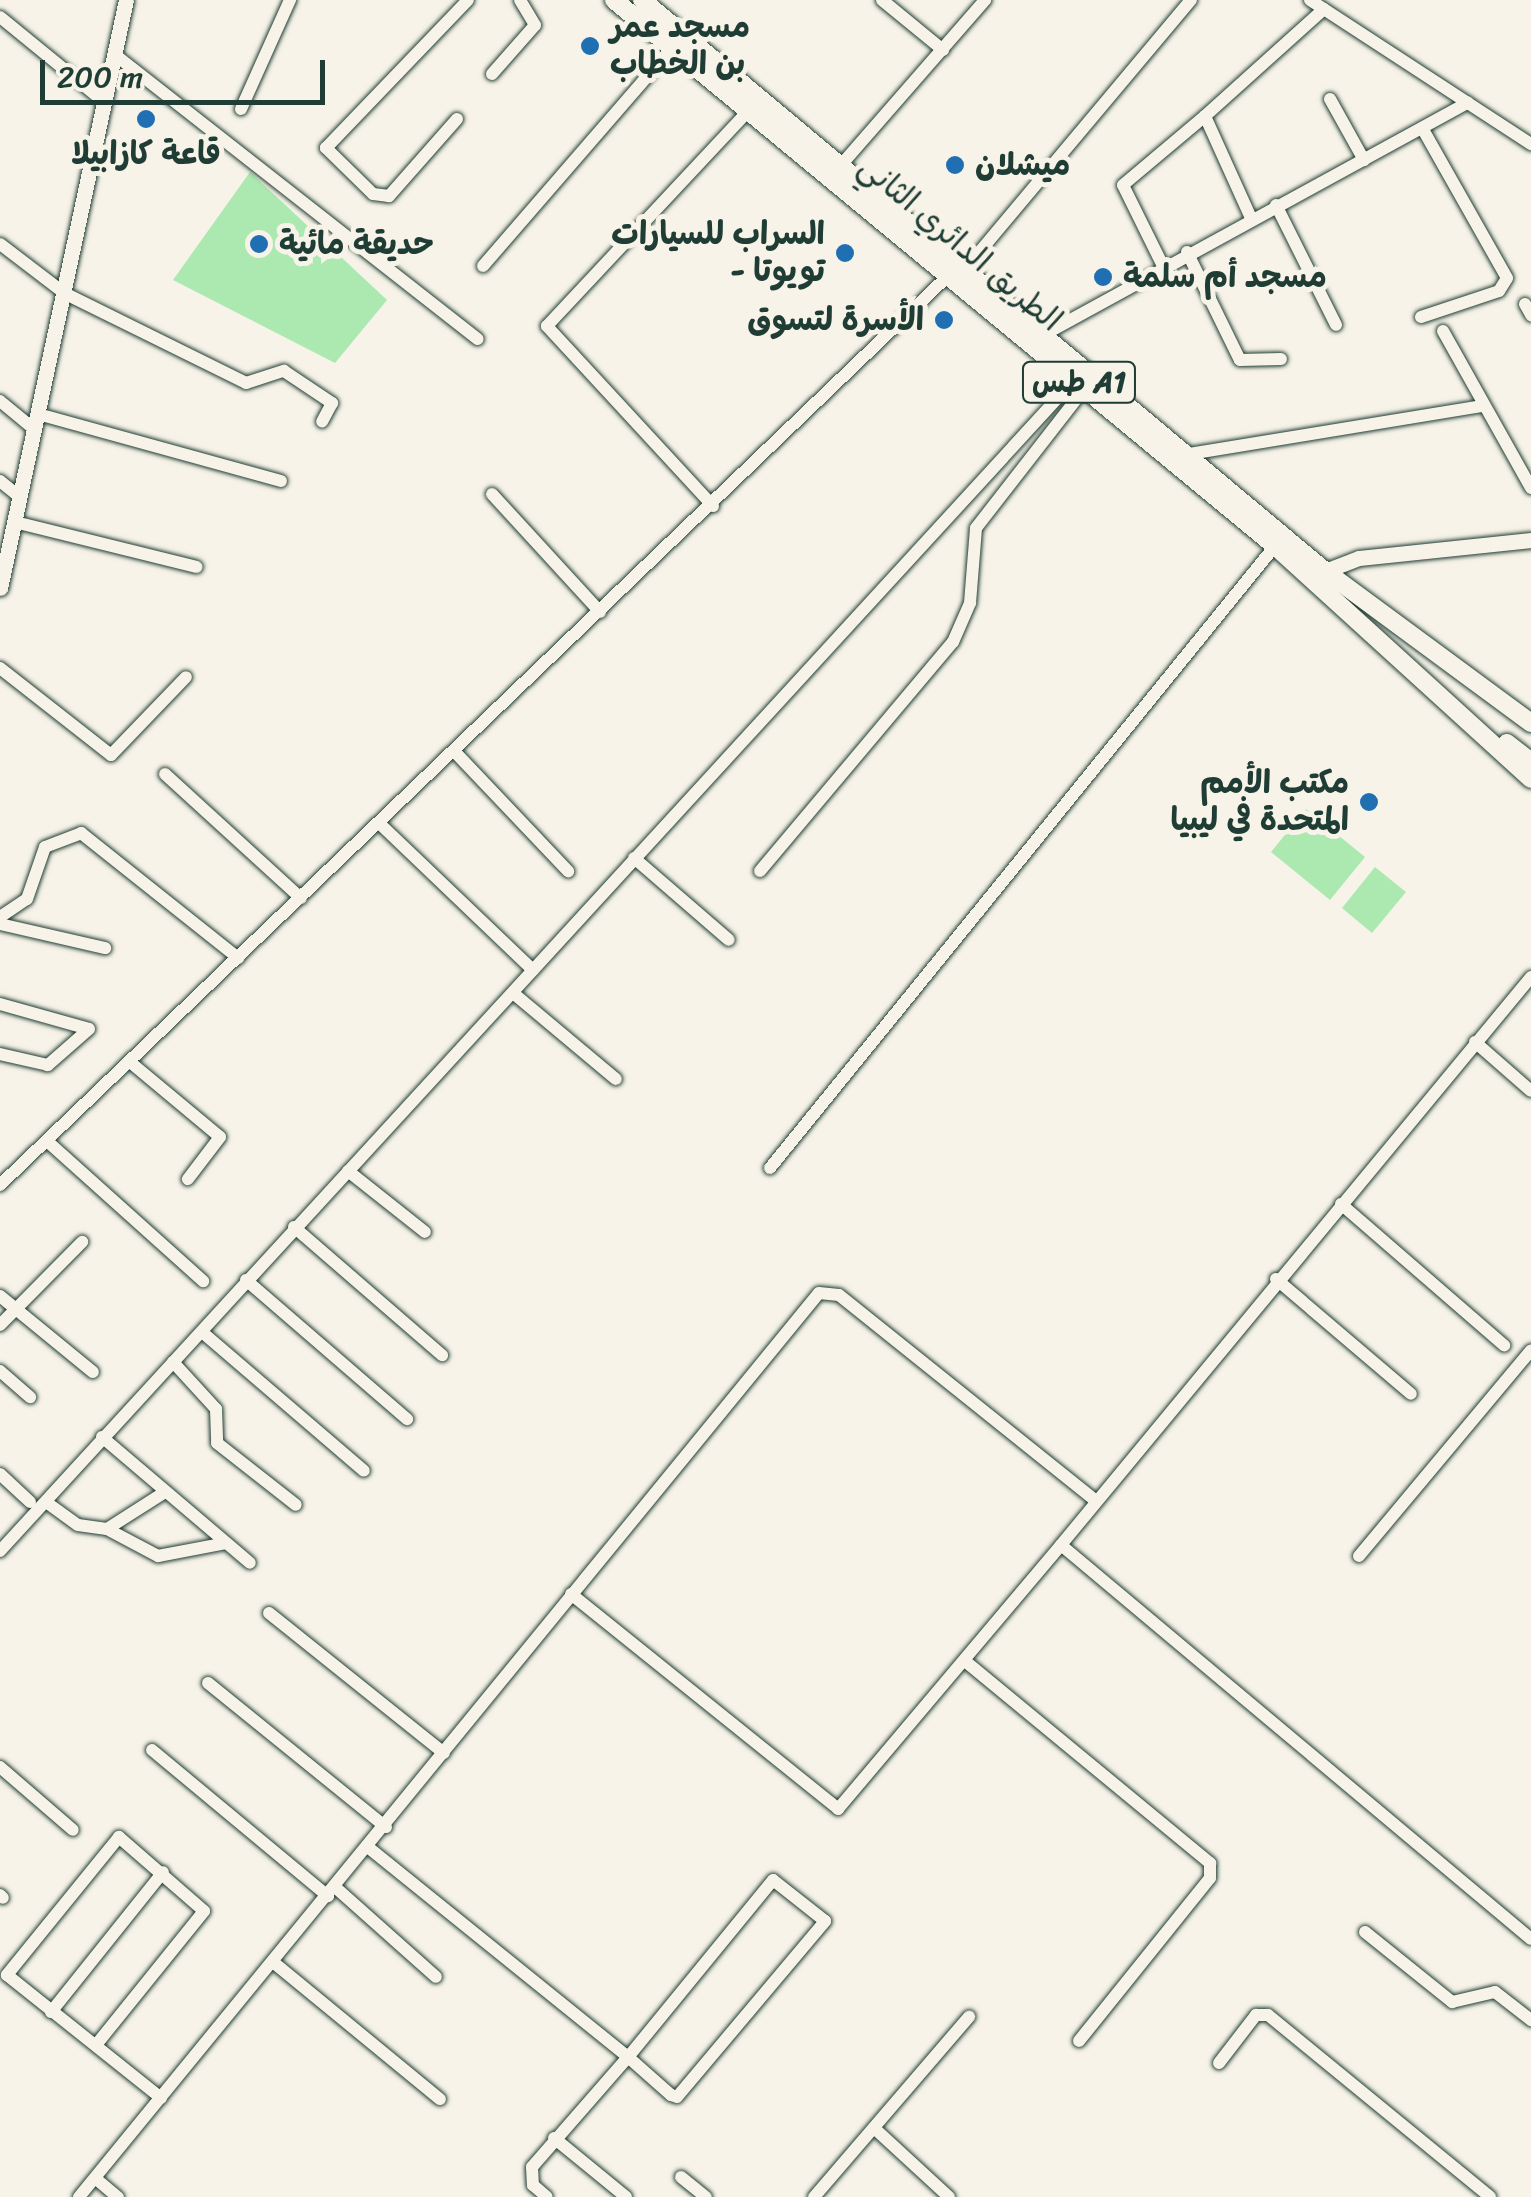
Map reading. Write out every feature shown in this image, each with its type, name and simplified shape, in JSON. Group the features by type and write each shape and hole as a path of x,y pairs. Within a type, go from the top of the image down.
{"highway":[{"name":"الطريق الدائري الثاني","path":"614,0 749,110 1045,334 1326,570 1531,723"},
{"name":"الطريق الدائري الثاني","path":"642,0 842,164 1080,383 1275,546 1531,779"},
{"path":"1409,664 1531,762"},
{"path":"1478,687 1531,736"}],"main road":[{"path":"0,588 126,0"},
{"path":"1326,570 1358,558 1531,540"}],"street":[{"path":"241,109 290,0"},
{"path":"457,119 383,197 326,148 468,0"},
{"path":"492,74 535,25 520,0"},
{"path":"882,0 943,50"},
{"path":"842,164 985,0"},
{"path":"0,1184 958,271 1191,0"},
{"path":"1310,0 1531,144"},
{"path":"1163,266 1123,185 1324,9"},
{"path":"0,17 103,101"},
{"path":"483,266 672,48"},
{"path":"114,54 477,339"},
{"path":"1330,99 1364,160"},
{"path":"1045,334 1187,252 1468,102"},
{"path":"713,506 547,326 749,110"},
{"path":"1205,116 1251,218"},
{"path":"1420,317 1499,291 1507,278 1422,128"},
{"path":"1276,205 1336,324"},
{"path":"0,244 64,293 246,384 284,371 332,403 322,422"},
{"path":"1187,252 1240,360 1280,359"},
{"path":"1443,331 1531,488"},
{"path":"0,1552 634,858 1080,383"},
{"path":"760,870 953,642 970,603 976,528 1080,383"},
{"path":"0,401 36,422 281,481"},
{"path":"1188,454 1483,406"},
{"path":"0,481 20,497"},
{"path":"492,494 600,612"},
{"path":"15,522 197,567"},
{"path":"770,1168 1275,546"},
{"path":"0,668 111,754 186,677"},
{"path":"454,751 568,871"},
{"path":"165,774 301,898"},
{"path":"379,823 533,970"},
{"path":"0,920 27,899 54,838 82,833 238,958"},
{"path":"634,858 729,940"},
{"path":"0,920 105,948"},
{"path":"571,1594 831,1808 845,1806 1276,1280 1531,977"},
{"path":"512,993 616,1079"},
{"path":"0,1004 89,1029 48,1065 0,1054"},
{"path":"1475,1042 1531,1090"},
{"path":"130,1062 220,1137 188,1179"},
{"path":"47,1141 203,1281"},
{"path":"348,1171 424,1232"},
{"path":"1342,1204 1504,1345"},
{"path":"294,1228 442,1355"},
{"path":"0,1325 82,1242"},
{"path":"246,1280 406,1418"},
{"path":"1276,1280 1411,1394"},
{"path":"79,2197 370,1848 571,1594 829,1290 1096,1502"},
{"path":"0,1296 93,1372"},
{"path":"202,1332 364,1471"},
{"path":"1359,1556 1531,1350"},
{"path":"173,1362 216,1409 217,1442 296,1505"},
{"path":"0,1371 30,1396"},
{"path":"102,1437 250,1563"},
{"path":"0,1474 30,1502"},
{"path":"107,1529 164,1492"},
{"path":"46,1502 78,1525 107,1529 158,1556 226,1543"},
{"path":"1061,1545 1531,1938"},
{"path":"269,1612 444,1754"},
{"path":"966,1661 1210,1864 1210,1878 1079,2041"},
{"path":"208,1683 386,1827"},
{"path":"152,1750 436,1977"},
{"path":"0,1767 72,1830"},
{"path":"96,2045 204,1911 164,1872 114,1839 13,1961 10,1980 161,2098"},
{"path":"370,1848 628,2057 681,2095 825,1920 773,1880 628,2057 554,2138 529,2176 547,2197"},
{"path":"52,2012 164,1872"},
{"path":"1365,1932 1452,2002 1495,1992 1531,2020"},
{"path":"273,1962 440,2099"},
{"path":"1220,2063 1256,2015 1268,2014 1490,2197"},
{"path":"814,2197 968,2017"},
{"path":"874,2128 949,2197"},
{"path":"554,2138 626,2197"},
{"path":"681,2177 706,2197"},
{"path":"95,2178 118,2197"}],"green space":[{"path":"250,172 387,300 335,363 173,280"},
{"path":"1306,809 1365,857 1330,900 1271,852"},
{"path":"1375,867 1406,892 1372,933 1342,908"}],"place":[{"name":"مسجد عمر بن الخطاب","path":"590,46"},
{"name":"قاعة كازابيلا","path":"146,119"},
{"name":"ميشلان","path":"955,165"},
{"name":"حديقة مائية","path":"259,244"},
{"name":"السراب للسيارات - تويوتا","path":"845,253"},
{"name":"مسجد أم سلمة","path":"1103,277"},
{"name":"الأسرة لتسوق","path":"944,320"},
{"name":"مكتب الأمم المتحدة في ليبيا","path":"1369,802"}]}
